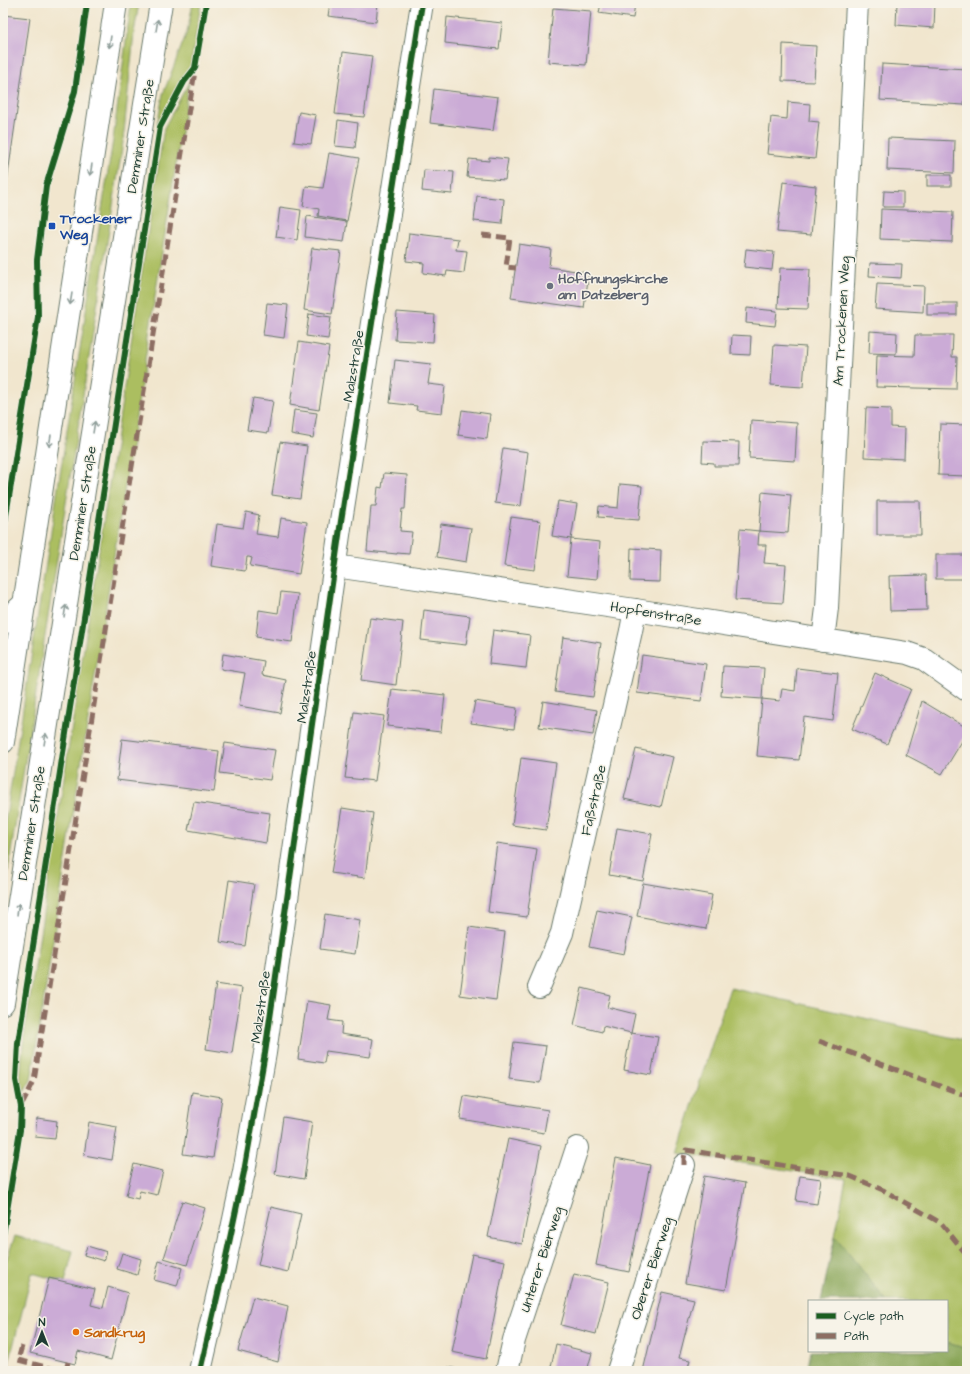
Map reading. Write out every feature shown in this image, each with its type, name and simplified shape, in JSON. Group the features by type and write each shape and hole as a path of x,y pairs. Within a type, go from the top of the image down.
{"street":[{"path":"3,742 116,3"},
{"name":"Demminer Straße","path":"3,1003 161,3"},
{"name":"Malzstraße","path":"200,1371 244,1172 265,1053 343,505 422,3"},
{"name":"Am Trockenen Weg","path":"823,640 827,608 857,3"},
{"name":"Hopfenstraße","path":"335,566 635,610 907,653 924,659 967,690"},
{"path":"3,623 25,603"},
{"name":"Faßstraße","path":"539,987 562,933 630,639 635,610"},
{"name":"Unterer Bierweg","path":"507,1371 514,1340 577,1148"},
{"name":"Oberer Bierweg","path":"618,1371 684,1165"}],"green space":[{"path":"131,3 139,3 134,33 123,142 3,902 3,835 113,140"},
{"path":"193,3 201,3 191,65 181,79 157,125 163,94 187,32"},
{"path":"189,82 31,1080 24,1092 20,1079 23,1044 164,128"},
{"path":"730,988 967,1041 967,1349 948,1343 948,1300 885,1300 835,1236 846,1179 677,1153"},
{"path":"15,1236 73,1251 65,1282 32,1273 8,1366 24,1371 3,1371 3,1269"},
{"path":"835,1236 885,1300 821,1300"},
{"path":"948,1343 967,1349 967,1371 807,1371 811,1352 948,1352"}],"building":[{"path":"330,3 378,3 376,22 328,16"},
{"path":"601,3 635,3 633,18 599,13"},
{"path":"897,3 935,3 934,28 896,25"},
{"path":"553,8 591,11 586,65 548,62"},
{"path":"3,15 30,18 4,203 3,203"},
{"path":"447,17 502,23 499,49 445,43"},
{"path":"783,44 816,46 814,82 782,81"},
{"path":"343,52 372,56 364,117 335,114"},
{"path":"882,64 966,69 964,105 880,100"},
{"path":"434,89 498,97 493,131 430,123"},
{"path":"788,102 810,104 809,121 819,122 815,159 767,154 771,117 787,119"},
{"path":"299,112 316,115 311,144 294,142"},
{"path":"338,120 358,123 355,148 335,146"},
{"path":"888,138 955,141 954,173 887,170"},
{"path":"329,153 359,158 347,221 318,216 319,209 303,206 306,186 323,188"},
{"path":"489,157 508,159 505,180 467,177 469,159 489,161"},
{"path":"424,170 454,172 452,194 422,191"},
{"path":"927,175 951,175 951,186 927,186"},
{"path":"783,182 816,186 811,235 777,232"},
{"path":"884,191 903,192 903,207 883,207"},
{"path":"477,196 504,199 502,224 474,221"},
{"path":"280,207 301,210 297,240 276,237"},
{"path":"881,209 953,212 952,242 880,239"},
{"path":"307,216 347,222 344,242 305,237"},
{"path":"409,233 458,239 456,250 467,251 464,273 447,271 446,276 423,273 424,263 406,261"},
{"name":"Hoffnungskirche am Datzeberg","path":"519,244 551,249 549,267 589,273 584,308 511,298"},
{"path":"312,248 341,251 332,314 304,310"},
{"path":"746,249 774,252 772,270 744,267"},
{"path":"870,263 902,264 901,278 869,276"},
{"path":"780,268 810,269 808,309 778,308"},
{"path":"877,284 924,286 923,312 875,309"},
{"path":"267,303 288,305 284,338 263,335"},
{"path":"927,303 957,303 957,315 927,315"},
{"path":"747,308 777,311 775,326 746,323"},
{"path":"397,312 435,315 433,342 395,340"},
{"path":"309,314 331,317 328,339 306,336"},
{"path":"870,331 897,333 896,354 869,353"},
{"path":"732,335 751,336 750,355 731,354"},
{"path":"915,335 953,335 952,357 957,357 956,389 876,387 877,355 914,356"},
{"path":"299,342 329,347 319,410 290,405"},
{"path":"774,345 806,347 803,387 771,385"},
{"path":"395,360 431,364 428,384 445,386 442,413 416,410 417,406 390,403"},
{"path":"253,398 273,401 268,433 247,430"},
{"path":"866,408 891,409 891,427 905,428 904,459 864,457"},
{"path":"294,410 317,413 313,438 291,434"},
{"path":"462,410 490,414 487,439 458,435"},
{"path":"751,420 797,423 795,461 749,458"},
{"path":"940,424 967,425 967,476 938,475"},
{"path":"703,441 739,442 738,466 714,466 714,463 702,462"},
{"path":"280,442 307,446 300,499 272,495"},
{"path":"503,448 528,452 521,506 495,503"},
{"path":"384,473 407,475 405,509 402,509 400,531 412,532 409,554 367,551 371,506 376,506 378,487 382,488"},
{"path":"620,484 642,486 639,520 598,517 599,506 618,508"},
{"path":"762,492 791,495 788,533 759,531"},
{"path":"558,501 577,504 571,539 552,536"},
{"path":"877,501 920,501 921,535 877,535"},
{"path":"246,512 259,515 256,534 278,537 281,518 307,522 299,574 250,566 252,558 249,557 247,557 245,571 211,566 217,524 243,528"},
{"path":"511,517 541,521 535,570 504,566"},
{"path":"441,524 471,528 466,562 437,557"},
{"path":"740,529 759,531 758,545 766,545 764,563 786,565 783,603 735,600"},
{"path":"571,539 600,542 597,579 567,576"},
{"path":"631,548 661,550 660,582 630,581"},
{"path":"936,555 967,555 967,579 936,579"},
{"path":"926,575 927,610 890,611 889,576"},
{"path":"281,592 298,594 292,642 256,637 259,610 278,613"},
{"path":"424,610 470,616 466,645 421,640"},
{"path":"370,618 403,622 396,685 361,680"},
{"path":"493,630 530,635 526,668 489,664"},
{"path":"563,637 601,643 593,697 555,692"},
{"path":"223,654 264,661 262,675 286,680 280,713 239,706 245,673 221,669"},
{"path":"642,655 706,664 701,701 637,693"},
{"path":"723,666 764,668 762,699 721,696"},
{"path":"797,668 838,673 833,721 804,717 799,760 757,756 762,699 780,701 782,689 795,691"},
{"path":"875,673 911,689 887,744 852,729"},
{"path":"392,689 445,695 441,732 387,726"},
{"path":"475,701 517,708 514,729 471,723"},
{"path":"543,701 597,710 593,735 539,727"},
{"path":"922,701 967,728 967,733 942,774 906,755"},
{"path":"354,712 384,716 375,781 345,778"},
{"path":"122,739 219,751 214,792 117,780"},
{"path":"225,743 275,750 270,780 220,773"},
{"path":"636,749 673,757 661,807 624,799"},
{"path":"521,758 556,763 546,830 512,825"},
{"path":"194,802 270,813 266,843 188,830"},
{"path":"342,808 373,813 365,878 331,873"},
{"path":"617,828 652,834 643,881 609,875"},
{"path":"497,843 537,849 527,917 488,912"},
{"path":"229,880 254,884 245,946 220,942"},
{"path":"643,883 712,895 706,929 637,916"},
{"path":"597,910 632,917 624,954 589,947"},
{"path":"325,914 360,920 355,954 320,949"},
{"path":"469,927 505,932 496,1000 460,995"},
{"path":"216,984 242,988 232,1053 206,1049"},
{"path":"582,988 610,995 607,1007 635,1014 631,1033 603,1026 602,1032 574,1025"},
{"path":"307,1001 331,1005 328,1020 342,1022 341,1034 373,1039 370,1057 326,1051 324,1063 298,1059"},
{"path":"631,1033 658,1037 651,1075 624,1070"},
{"path":"514,1042 546,1046 540,1083 509,1079"},
{"path":"192,1092 222,1097 213,1158 183,1154"},
{"path":"464,1096 548,1110 544,1133 460,1119"},
{"path":"283,1117 312,1122 304,1179 275,1174"},
{"path":"37,1118 57,1121 55,1139 35,1137"},
{"path":"89,1122 117,1127 112,1160 84,1155"},
{"path":"508,1139 541,1146 522,1244 488,1237"},
{"path":"616,1158 650,1165 629,1272 596,1265"},
{"path":"134,1164 163,1171 157,1195 140,1191 138,1199 126,1196"},
{"path":"704,1176 745,1183 726,1290 685,1283"},
{"path":"800,1176 821,1179 817,1204 796,1201"},
{"path":"182,1201 205,1208 187,1265 164,1258"},
{"path":"271,1207 301,1214 288,1272 258,1265"},
{"path":"87,1246 107,1252 104,1261 84,1255"},
{"path":"122,1253 141,1259 137,1275 117,1269"},
{"path":"472,1254 505,1261 486,1359 452,1352"},
{"path":"159,1261 182,1268 177,1286 154,1280"},
{"path":"574,1274 609,1282 596,1334 561,1325"},
{"name":"Sandkrug","path":"49,1278 95,1289 91,1305 103,1308 108,1287 128,1293 111,1360 78,1351 75,1364 30,1353"},
{"path":"662,1292 694,1299 679,1358 690,1360 687,1371 643,1371"},
{"path":"253,1297 288,1306 278,1362 238,1351"},
{"path":"556,1344 592,1353 587,1371 550,1371"},
{"path":"448,1367 463,1370 463,1371 448,1371"}],"marked path":[{"path":"22,1105 34,1081 195,71"},
{"path":"482,235 510,238 506,267 516,268"},
{"path":"819,1041 967,1096"},
{"path":"684,1165 686,1150 850,1176 883,1190 941,1223 967,1255"},
{"path":"22,1346 18,1360 62,1371"},
{"path":"66,1371 68,1362"}],"cycle path":[{"path":"3,534 38,317 37,260 46,186 75,91 87,3"},
{"path":"3,1235 20,1130 21,1107 16,1080 18,1043 160,127 184,82 195,68 206,3"},
{"path":"200,1371 244,1172 265,1053 341,521 422,3"}],"place":[{"name":"Trockener Weg","path":"52,226"},
{"name":"Hoffnungskirche am Datzeberg","path":"550,286"},
{"name":"Sandkrug","path":"76,1332"}]}
